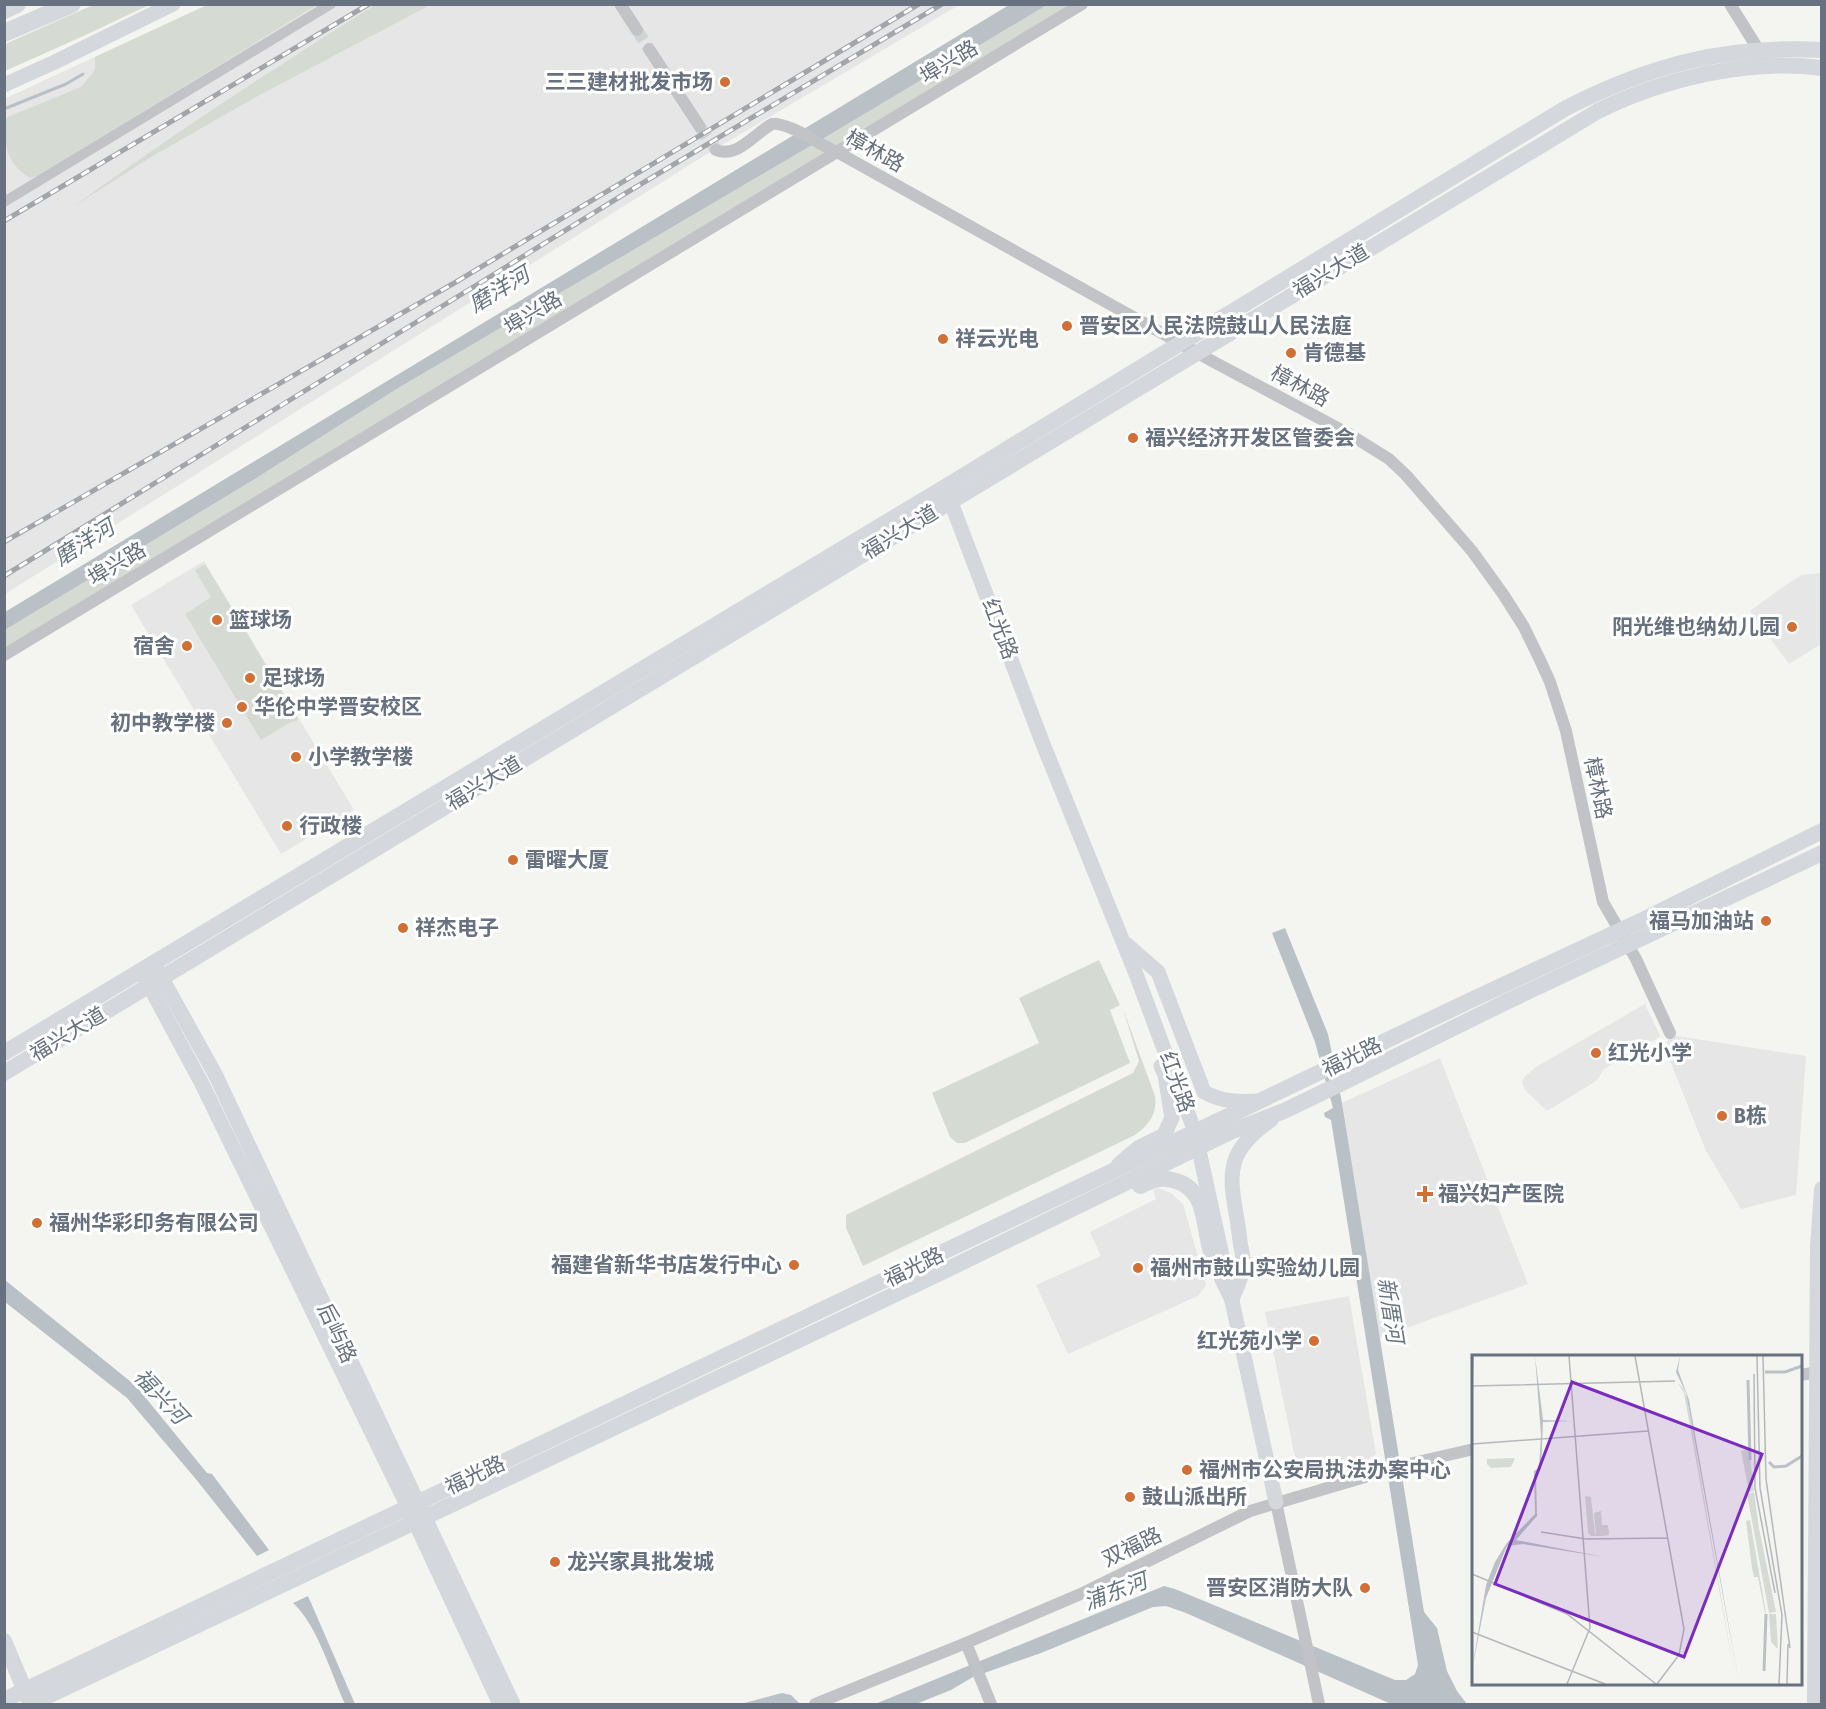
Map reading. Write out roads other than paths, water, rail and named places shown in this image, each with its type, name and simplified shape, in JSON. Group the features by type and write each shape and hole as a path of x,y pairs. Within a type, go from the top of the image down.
{"highway":[{"path":"4,10 16,4"},
{"path":"4,33 72,4"}],"main road":[{"path":"4,85 173,4"},
{"name":"福兴大道","path":"4,1072 152,975 671,669 948,494 1180,342 1566,108 1621,82 1672,65 1721,54 1759,50 1821,50"},
{"name":"福兴大道","path":"948,494 1196,352 1598,111 1628,96 1665,84 1717,72 1768,65 1821,68"},
{"name":"红光路","path":"948,494 1039,733 1136,974 1197,1140 1276,1502"},
{"name":"福光路","path":"17,1697 1071,1210 1262,1101 1619,931 1821,831"},
{"name":"福光路","path":"417,1512 1110,1172 1284,1111 1506,1002 1821,853"},
{"path":"1781,872 1821,861"},
{"path":"1124,943 1158,972 1204,1092 1233,1102 1262,1101"},
{"path":"1110,1172 1138,1149 1164,1135 1172,1118 1165,1075 1139,1002 1136,974"},
{"name":"福兴大道","path":"4,1053 152,975"},
{"name":"后屿路","path":"152,975 202,1084 513,1704"},
{"path":"1233,1299 1244,1268 1231,1178 1235,1157 1250,1136 1284,1111"},
{"path":"1071,1210 1114,1198 1157,1179 1171,1179 1188,1186 1199,1200 1210,1250 1233,1299"},
{"path":"1815,1704 1819,1372 1818,1247 1821,1189"},
{"name":"后屿路","path":"417,1512 500,1704"},
{"path":"4,1641 17,1697"}],"street":[{"path":"4,202 331,4"},
{"path":"620,4 637,30"},
{"name":"埠兴路","path":"4,655 1082,4"},
{"path":"1730,4 1768,65"},
{"path":"649,49 700,127"},
{"name":"樟林路","path":"716,150 730,152 772,124 777,123 789,127 1349,434 1389,459 1442,514 1503,594 1519,618 1536,652 1557,701 1574,764 1606,910 1636,959 1670,1033"},
{"path":"1802,1375 1819,1372"},
{"name":"双福路","path":"815,1704 1083,1593 1250,1511 1410,1464 1472,1449"},
{"name":"红光路","path":"1276,1502 1318,1704"},
{"path":"966,1643 991,1704"}],"waterway":[{"path":"4,109 66,84 83,74"}],"tunnel":[{"path":"637,30 649,49"},
{"path":"700,127 716,150"}],"railway":[{"path":"4,221 369,4"},
{"path":"4,542 456,282 919,4"},
{"path":"4,576 626,193 942,4"}],"place":[{"name":"三三建材批发市场","path":"725,82"},
{"name":"晋安区人民法院鼓山人民法庭","path":"1067,326"},
{"name":"祥云光电","path":"943,339"},
{"name":"肯德基","path":"1291,353"},
{"name":"福兴经济开发区管委会","path":"1133,438"},
{"name":"篮球场","path":"217,620"},
{"name":"阳光维也纳幼儿园","path":"1792,627"},
{"name":"宿舍","path":"187,646"},
{"name":"足球场","path":"250,678"},
{"name":"华伦中学晋安校区","path":"242,707"},
{"name":"初中教学楼","path":"227,723"},
{"name":"小学教学楼","path":"296,757"},
{"name":"行政楼","path":"287,826"},
{"name":"雷曜大厦","path":"513,860"},
{"name":"福马加油站","path":"1766,921"},
{"name":"祥杰电子","path":"403,928"},
{"name":"红光小学","path":"1596,1053"},
{"name":"B栋","path":"1722,1116"},
{"name":"福兴妇产医院","path":"1425,1194"},
{"name":"福州华彩印务有限公司","path":"37,1223"},
{"name":"福建省新华书店发行中心","path":"794,1265"},
{"name":"福州市鼓山实验幼儿园","path":"1138,1268"},
{"name":"红光苑小学","path":"1314,1341"},
{"name":"福州市公安局执法办案中心","path":"1187,1470"},
{"name":"鼓山派出所","path":"1130,1497"},
{"name":"龙兴家具批发城","path":"555,1562"},
{"name":"晋安区消防大队","path":"1365,1588"}],"water label":[{"name":"磨洋河","path":"499,289"},
{"name":"磨洋河","path":"84,542"},
{"name":"新厝河","path":"1391,1310"},
{"name":"福兴河","path":"161,1396"},
{"name":"浦东河","path":"1115,1591"}]}
